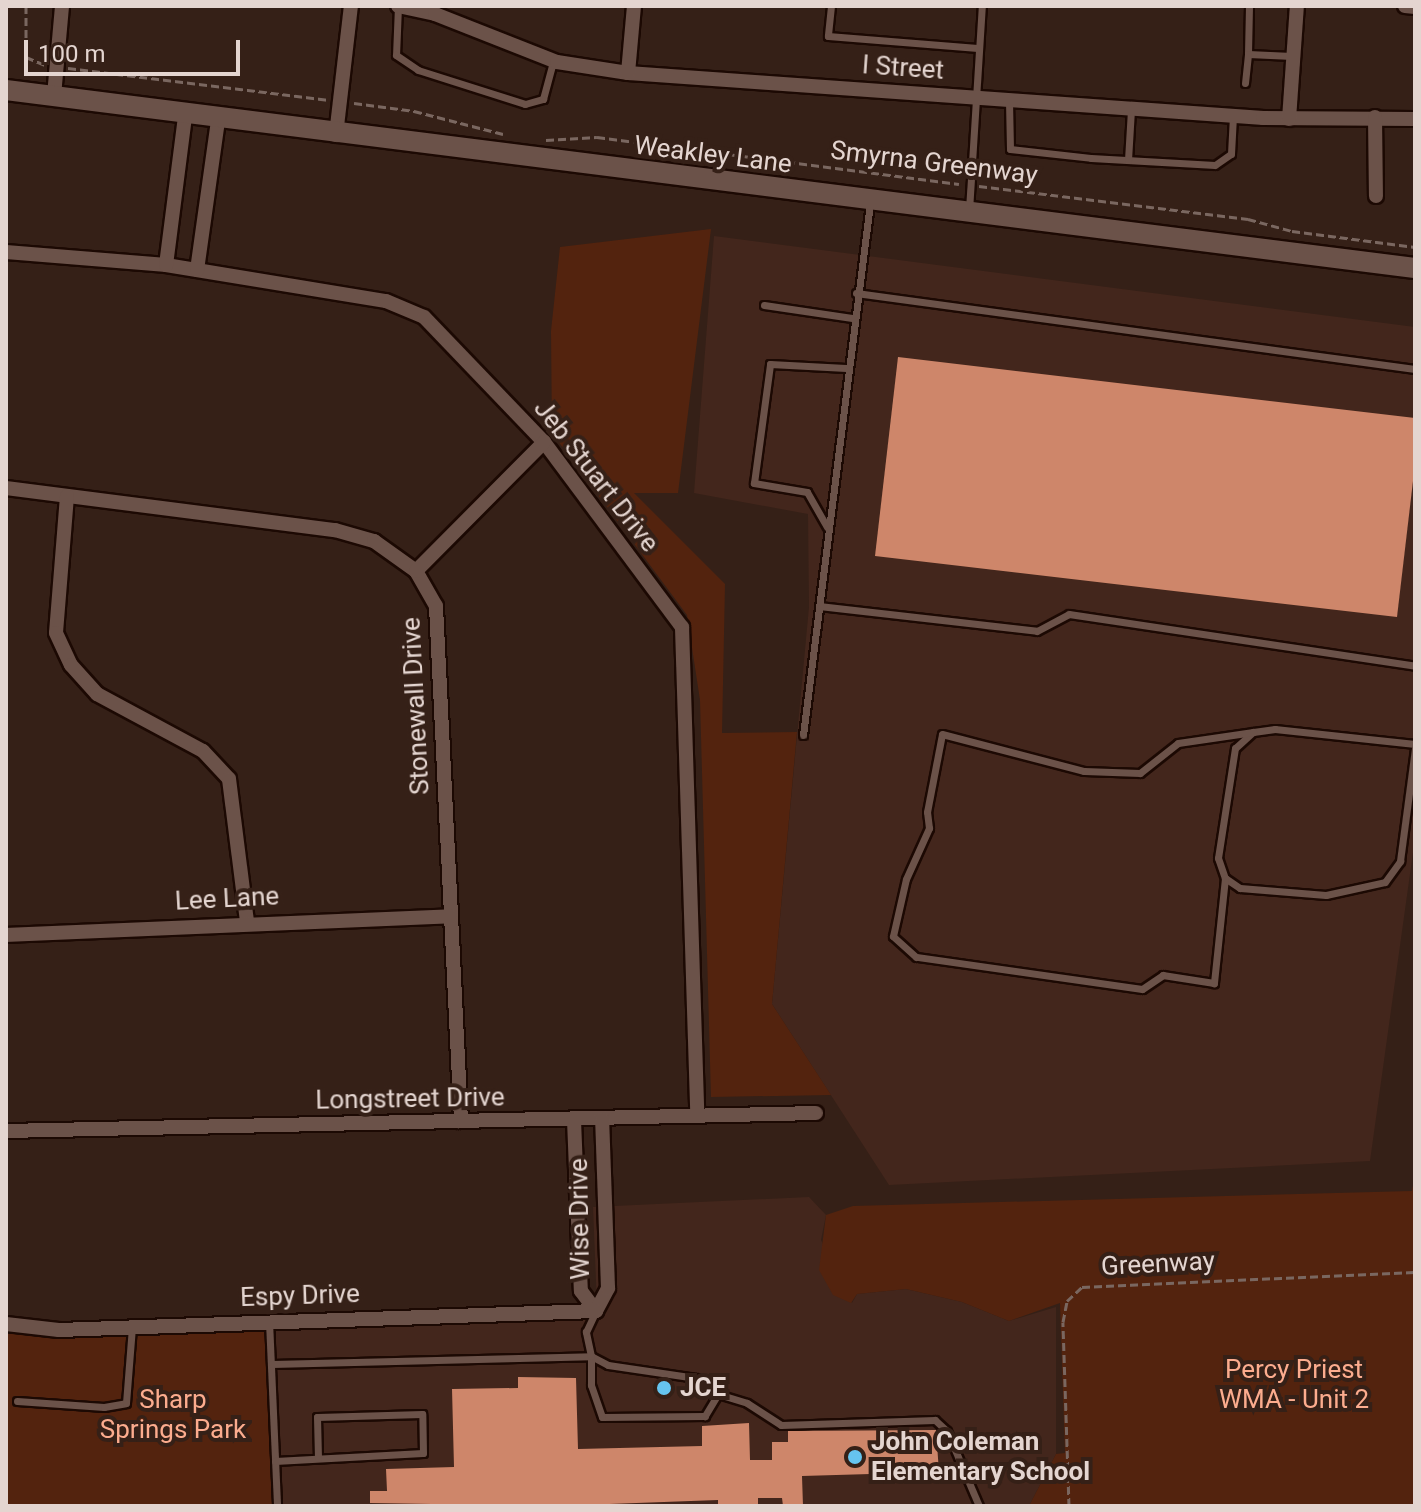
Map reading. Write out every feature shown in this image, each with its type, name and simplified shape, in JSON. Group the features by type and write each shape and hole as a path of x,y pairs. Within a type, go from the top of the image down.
{"main road":[{"name":"Weakley Lane","path":"6,90 185,116 1415,268"}],"street":[{"path":"54,96 62,6"},
{"path":"336,135 351,6"},
{"name":"I Street","path":"398,6 435,14 553,61 628,73 1233,116 1415,119"},
{"path":"628,73 634,6"},
{"path":"1289,119 1297,6"},
{"path":"1405,6 1415,7"},
{"path":"166,265 185,116"},
{"path":"1375,117 1376,196"},
{"path":"197,270 218,120"},
{"name":"Jeb Stuart Drive","path":"6,252 166,265 386,301 424,317 544,442 682,627 697,1112"},
{"path":"416,571 544,442"},
{"name":"Stonewall Drive","path":"6,488 335,530 374,541 416,571 436,606 461,1121"},
{"path":"67,496 56,633 71,665 97,694 203,751 229,779 247,922"},
{"name":"Lee Lane","path":"6,935 247,922 451,916"},
{"name":"Longstreet Drive","path":"6,1131 574,1120 697,1112 816,1113"},
{"name":"Wise Drive","path":"574,1120 581,1291 596,1311 608,1288 602,1119"},
{"name":"Espy Drive","path":"6,1324 59,1330 596,1311"}],"lane":[{"path":"398,6 396,55 418,70 525,104 543,99 553,61"},
{"path":"831,6 828,36 978,48"},
{"path":"969,212 982,6"},
{"path":"1245,83 1249,6"},
{"path":"1248,54 1292,56"},
{"path":"1010,100 1010,149 1128,160 1225,161 1231,154 1233,116"},
{"path":"1128,160 1131,109"},
{"path":"803,735 852,318 870,201"},
{"path":"856,293 1415,369"},
{"path":"764,305 852,318"},
{"path":"828,527 807,492 754,483 770,364 846,368"},
{"path":"819,606 1037,631 1069,614 1415,666"},
{"path":"1225,878 1240,888 1326,895 1385,882 1400,861 1415,746 1275,729 1253,732 1178,743 1140,773 1084,771 942,734 927,812 929,828 906,879 893,936 916,957 1142,989 1163,975 1214,983 1225,878 1218,858 1235,748 1253,732"},
{"path":"596,1311 586,1332 591,1356 591,1385 602,1417 705,1416 718,1394"},
{"path":"269,1321 277,1506"},
{"path":"17,1401 104,1407 126,1403 132,1326"},
{"path":"272,1364 591,1356 608,1365 696,1378 718,1394 747,1403 781,1425 935,1420 947,1431 979,1506"},
{"path":"275,1461 423,1453 422,1414 317,1417 318,1458"}],"path":[{"path":"26,6 26,57 58,67 414,111 515,137"},
{"name":"Smyrna Greenway","path":"535,140 597,137 1248,219 1292,231 1415,247"},
{"name":"Greenway","path":"1069,1506 1063,1322 1067,1301 1082,1287 1415,1272"}],"shaded area":[{"path":"714,236 1415,327 1415,838 1370,1161 889,1185 772,1004 809,607 808,514 694,493"},
{"name":"JCE","path":"809,1197 826,1215 821,1240 852,1303 857,1294 906,1289 962,1302 1009,1321 1056,1307 1056,1454 1029,1506 276,1506 269,1321 597,1306 593,1207"}],"green space":[{"path":"711,229 678,493 634,493 725,584 722,733 797,732 772,1004 831,1095 711,1097 700,700 687,615 552,433 551,331 560,247"},
{"name":"Percy Priest WMA - Unit 2","path":"1415,1174 1415,1506 1029,1506 1056,1454 1065,1453 1060,1303 1009,1321 962,1302 906,1289 857,1294 851,1303 833,1295 819,1270 826,1215 853,1206 1412,1191"},
{"name":"Sharp Springs Park","path":"269,1321 276,1506 6,1506 6,1323 59,1330"}],"building":[{"path":"898,357 1415,418 1415,464 1397,617 875,556"},
{"path":"518,1377 576,1378 578,1449 702,1446 702,1426 749,1423 750,1460 772,1460 772,1442 788,1442 788,1431 936,1430 939,1472 802,1476 803,1506 783,1506 782,1498 758,1498 758,1506 718,1506 718,1500 555,1506 370,1503 370,1491 387,1491 386,1469 454,1467 452,1389 518,1388"}],"place":[{"name":"JCE","path":"664,1388"},
{"name":"John Coleman Elementary School","path":"855,1457"}]}
